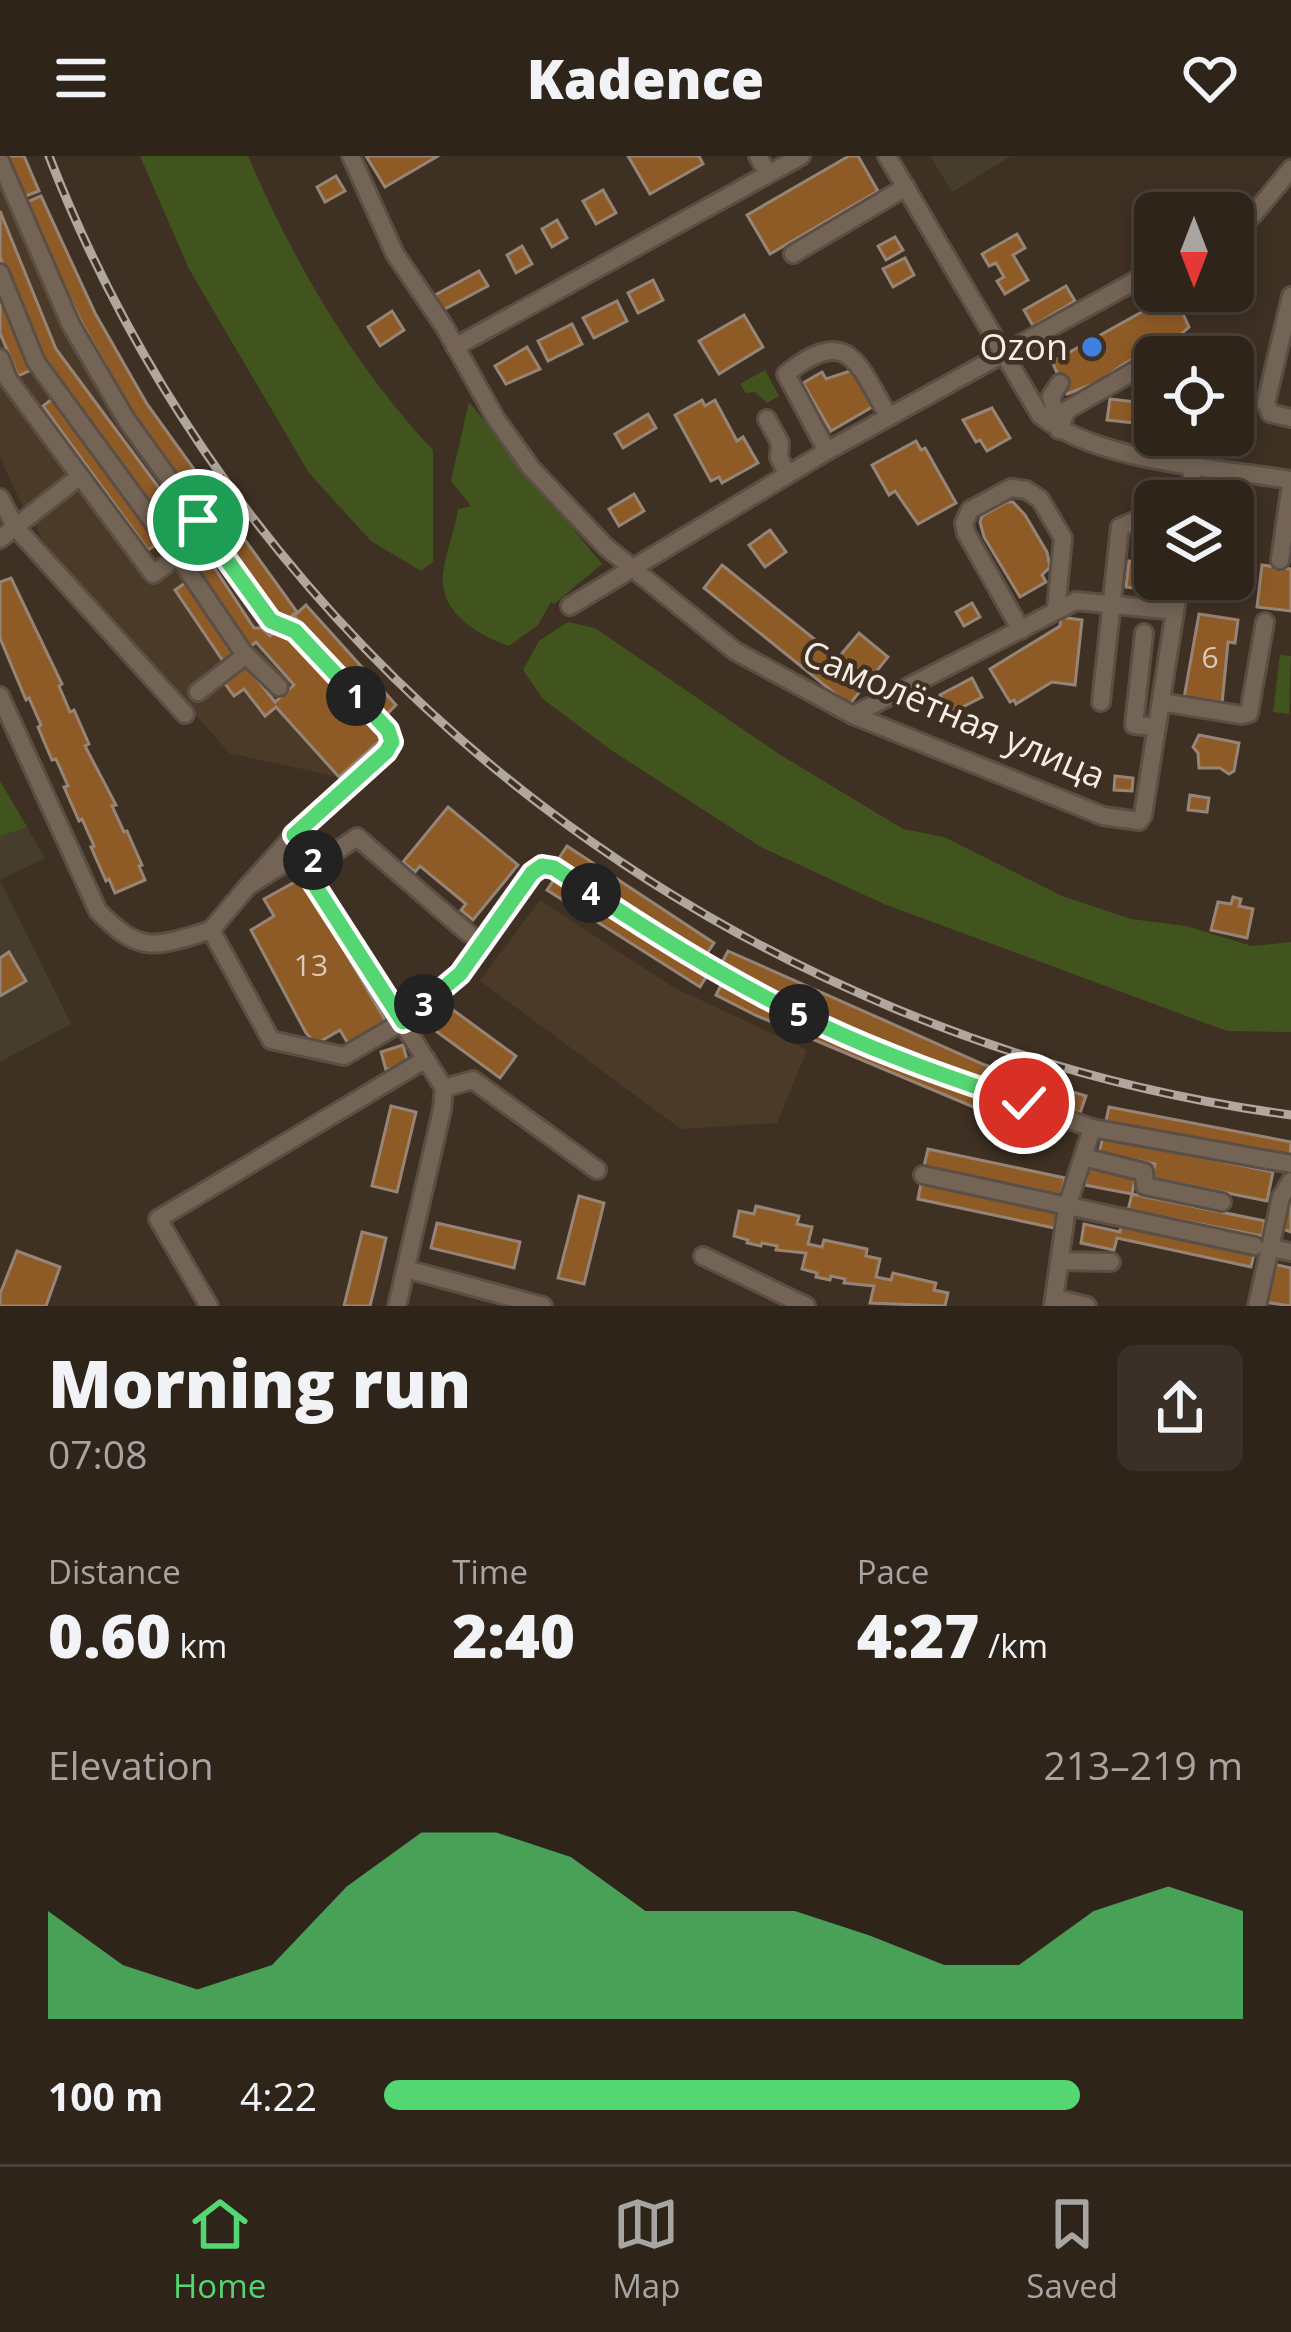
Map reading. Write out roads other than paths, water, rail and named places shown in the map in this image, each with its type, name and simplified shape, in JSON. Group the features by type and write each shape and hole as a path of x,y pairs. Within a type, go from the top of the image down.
{"street":[{"name":"Самолётная улица","path":"351,156 395,254 531,468 605,546 735,651 853,715 1103,816 1139,820 1143,815 1157,728"},
{"path":"758,156 768,174"},
{"path":"454,347 801,156"},
{"path":"887,156 1040,415 1081,441 1291,482 1280,560"},
{"path":"0,161 71,325 126,419 271,621 295,631 388,730 392,742 294,835 211,931 144,945 121,935 98,911 0,696"},
{"path":"1254,214 1291,169"},
{"path":"793,254 906,188"},
{"path":"0,273 46,378 246,655 279,687"},
{"path":"570,606 827,451 1134,283"},
{"path":"1291,296 1266,404 1270,412 1291,418"},
{"path":"827,451 785,374 827,349 836,348 858,363 889,416"},
{"path":"0,358 23,400 153,574 178,556"},
{"path":"1059,430 1066,410 1134,371"},
{"path":"23,400 46,378"},
{"path":"1059,430 1051,396 1060,383"},
{"path":"767,419 788,474"},
{"path":"1192,480 1193,464"},
{"path":"0,539 80,476"},
{"path":"1021,630 965,533 964,523 970,510 1010,488 1026,490 1040,499 1063,538 1057,610"},
{"path":"0,498 16,528 184,714"},
{"path":"1101,702 1120,527 1134,521"},
{"path":"1144,633 1134,725 1157,728 1177,600"},
{"path":"853,715 1076,602 1175,611"},
{"path":"1161,702 1249,713 1265,622"},
{"path":"198,692 246,655"},
{"path":"294,835 321,862"},
{"path":"248,886 296,856 321,862 357,838 468,933"},
{"path":"296,856 444,1088 397,1306"},
{"path":"211,931 271,1040 344,1056 403,1022 460,974 532,873 542,866 554,868 693,958 827,1028 925,1069 1092,1128 1291,1164"},
{"path":"209,1306 158,1219 426,1059"},
{"path":"444,1088 472,1080 597,1170"},
{"path":"1087,1306 1054,1302 1067,1207 1092,1128"},
{"path":"1083,1157 1144,1172 1145,1186 1222,1202"},
{"path":"923,1175 1291,1252"},
{"path":"1257,1306 1263,1247 1291,1181"},
{"path":"704,1256 806,1306"},
{"path":"1060,1261 1112,1262"},
{"path":"406,1269 547,1305"}],"railway":[{"path":"49,156 138,344 251,516 386,670 540,804 709,917 893,1008 1088,1074 1291,1115"}],"place":[{"name":"Ozon","path":"1092,347"}]}
